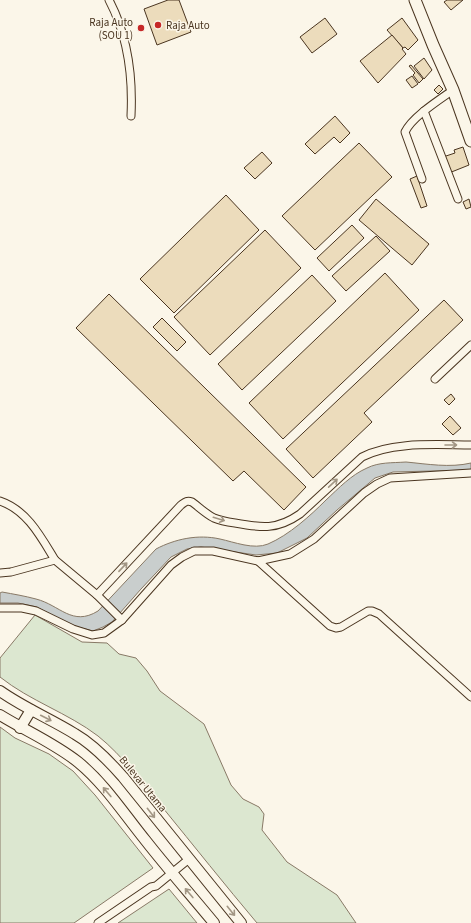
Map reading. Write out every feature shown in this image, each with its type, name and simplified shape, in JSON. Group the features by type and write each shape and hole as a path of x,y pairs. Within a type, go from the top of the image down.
{"main road":[{"path":"415,0 453,90 471,141"},
{"name":"Bulevar Utama","path":"0,692 57,723 92,746 123,777 241,923"},
{"path":"20,728 31,710"},
{"path":"0,715 20,728 62,750 92,775 107,791 170,874 214,923"}],"street":[{"path":"109,0 120,23 127,47 132,74 133,93 131,116"},
{"path":"422,179 405,132 407,127 424,111 453,90"},
{"path":"424,111 458,198"},
{"path":"435,379 471,345"},
{"path":"97,595 181,505 186,502 192,502 212,517 222,521 253,527 268,527 288,522 300,514 362,457 371,452 414,445 471,445"},
{"path":"0,608 22,608 36,611 73,629 92,635 104,633 170,565 194,551 213,551 258,561 290,554 314,539 364,493 377,484 390,478 471,473"},
{"path":"0,501 28,518 54,560 97,595 120,618"},
{"path":"0,573 11,572 54,560"},
{"path":"258,561 330,626 336,628 341,627 368,611 379,614 471,697"},
{"path":"98,923 151,887 164,875 170,874 189,859"}],"green space":[{"path":"35,615 82,642 107,643 119,654 136,658 147,671 160,691 204,724 231,785 243,799 259,807 264,814 262,830 287,862 337,895 356,923 257,923 116,752 98,736 74,720 24,693 0,677 0,658"},
{"path":"0,727 15,738 49,754 73,771 95,795 153,868 74,923 0,923"},
{"path":"169,889 197,923 118,923"}],"shaded area":[{"path":"406,462 430,465 471,463 471,470 393,472 375,478 307,538 277,553 256,555 201,547 187,549 171,557 112,622 93,631 64,622 37,607 18,603 0,603 0,593 2,592 36,599 73,616 81,617 89,615 98,611 156,549 163,545 195,537 220,539 250,546 262,546 268,544 284,536 299,525 345,482 361,471 381,464"}],"building":[{"path":"168,0 179,0 191,32 157,45 144,9"},
{"path":"447,0 463,0 451,10 444,2"},
{"path":"325,18 337,34 312,53 300,37"},
{"path":"402,18 418,40 408,50 405,47 403,48 387,30"},
{"path":"392,35 406,54 378,83 360,61"},
{"path":"424,58 432,70 424,79 414,66"},
{"path":"411,65 423,79 419,83 413,75 415,73 409,66"},
{"path":"412,76 418,84 412,88 406,80"},
{"path":"439,85 443,89 438,94 434,90"},
{"path":"335,116 350,133 340,143 334,137 315,154 305,144"},
{"path":"359,143 392,177 315,250 282,216"},
{"path":"463,147 469,165 449,173 443,157 455,153 454,150"},
{"path":"262,152 272,163 255,179 244,168"},
{"path":"417,176 427,206 421,208 410,179"},
{"path":"226,195 259,230 174,313 140,279"},
{"path":"376,199 429,244 412,265 359,220"},
{"path":"469,199 471,207 466,209 463,202"},
{"path":"352,225 364,238 329,271 317,258"},
{"path":"265,230 301,268 210,355 174,317"},
{"path":"376,236 390,251 346,291 332,276"},
{"path":"385,273 419,310 283,439 249,403"},
{"path":"312,275 336,301 242,390 218,364"},
{"path":"109,294 306,487 284,510 244,471 233,481 76,328"},
{"path":"444,300 463,320 364,413 372,422 313,478 286,449"},
{"path":"162,318 186,342 177,351 153,327"},
{"path":"451,394 455,399 449,405 444,400"},
{"path":"450,416 461,428 453,435 442,424"}],"place":[{"name":"Raja Auto","path":"158,25"},
{"name":"Raja Auto (SOU 1)","path":"141,28"}]}
